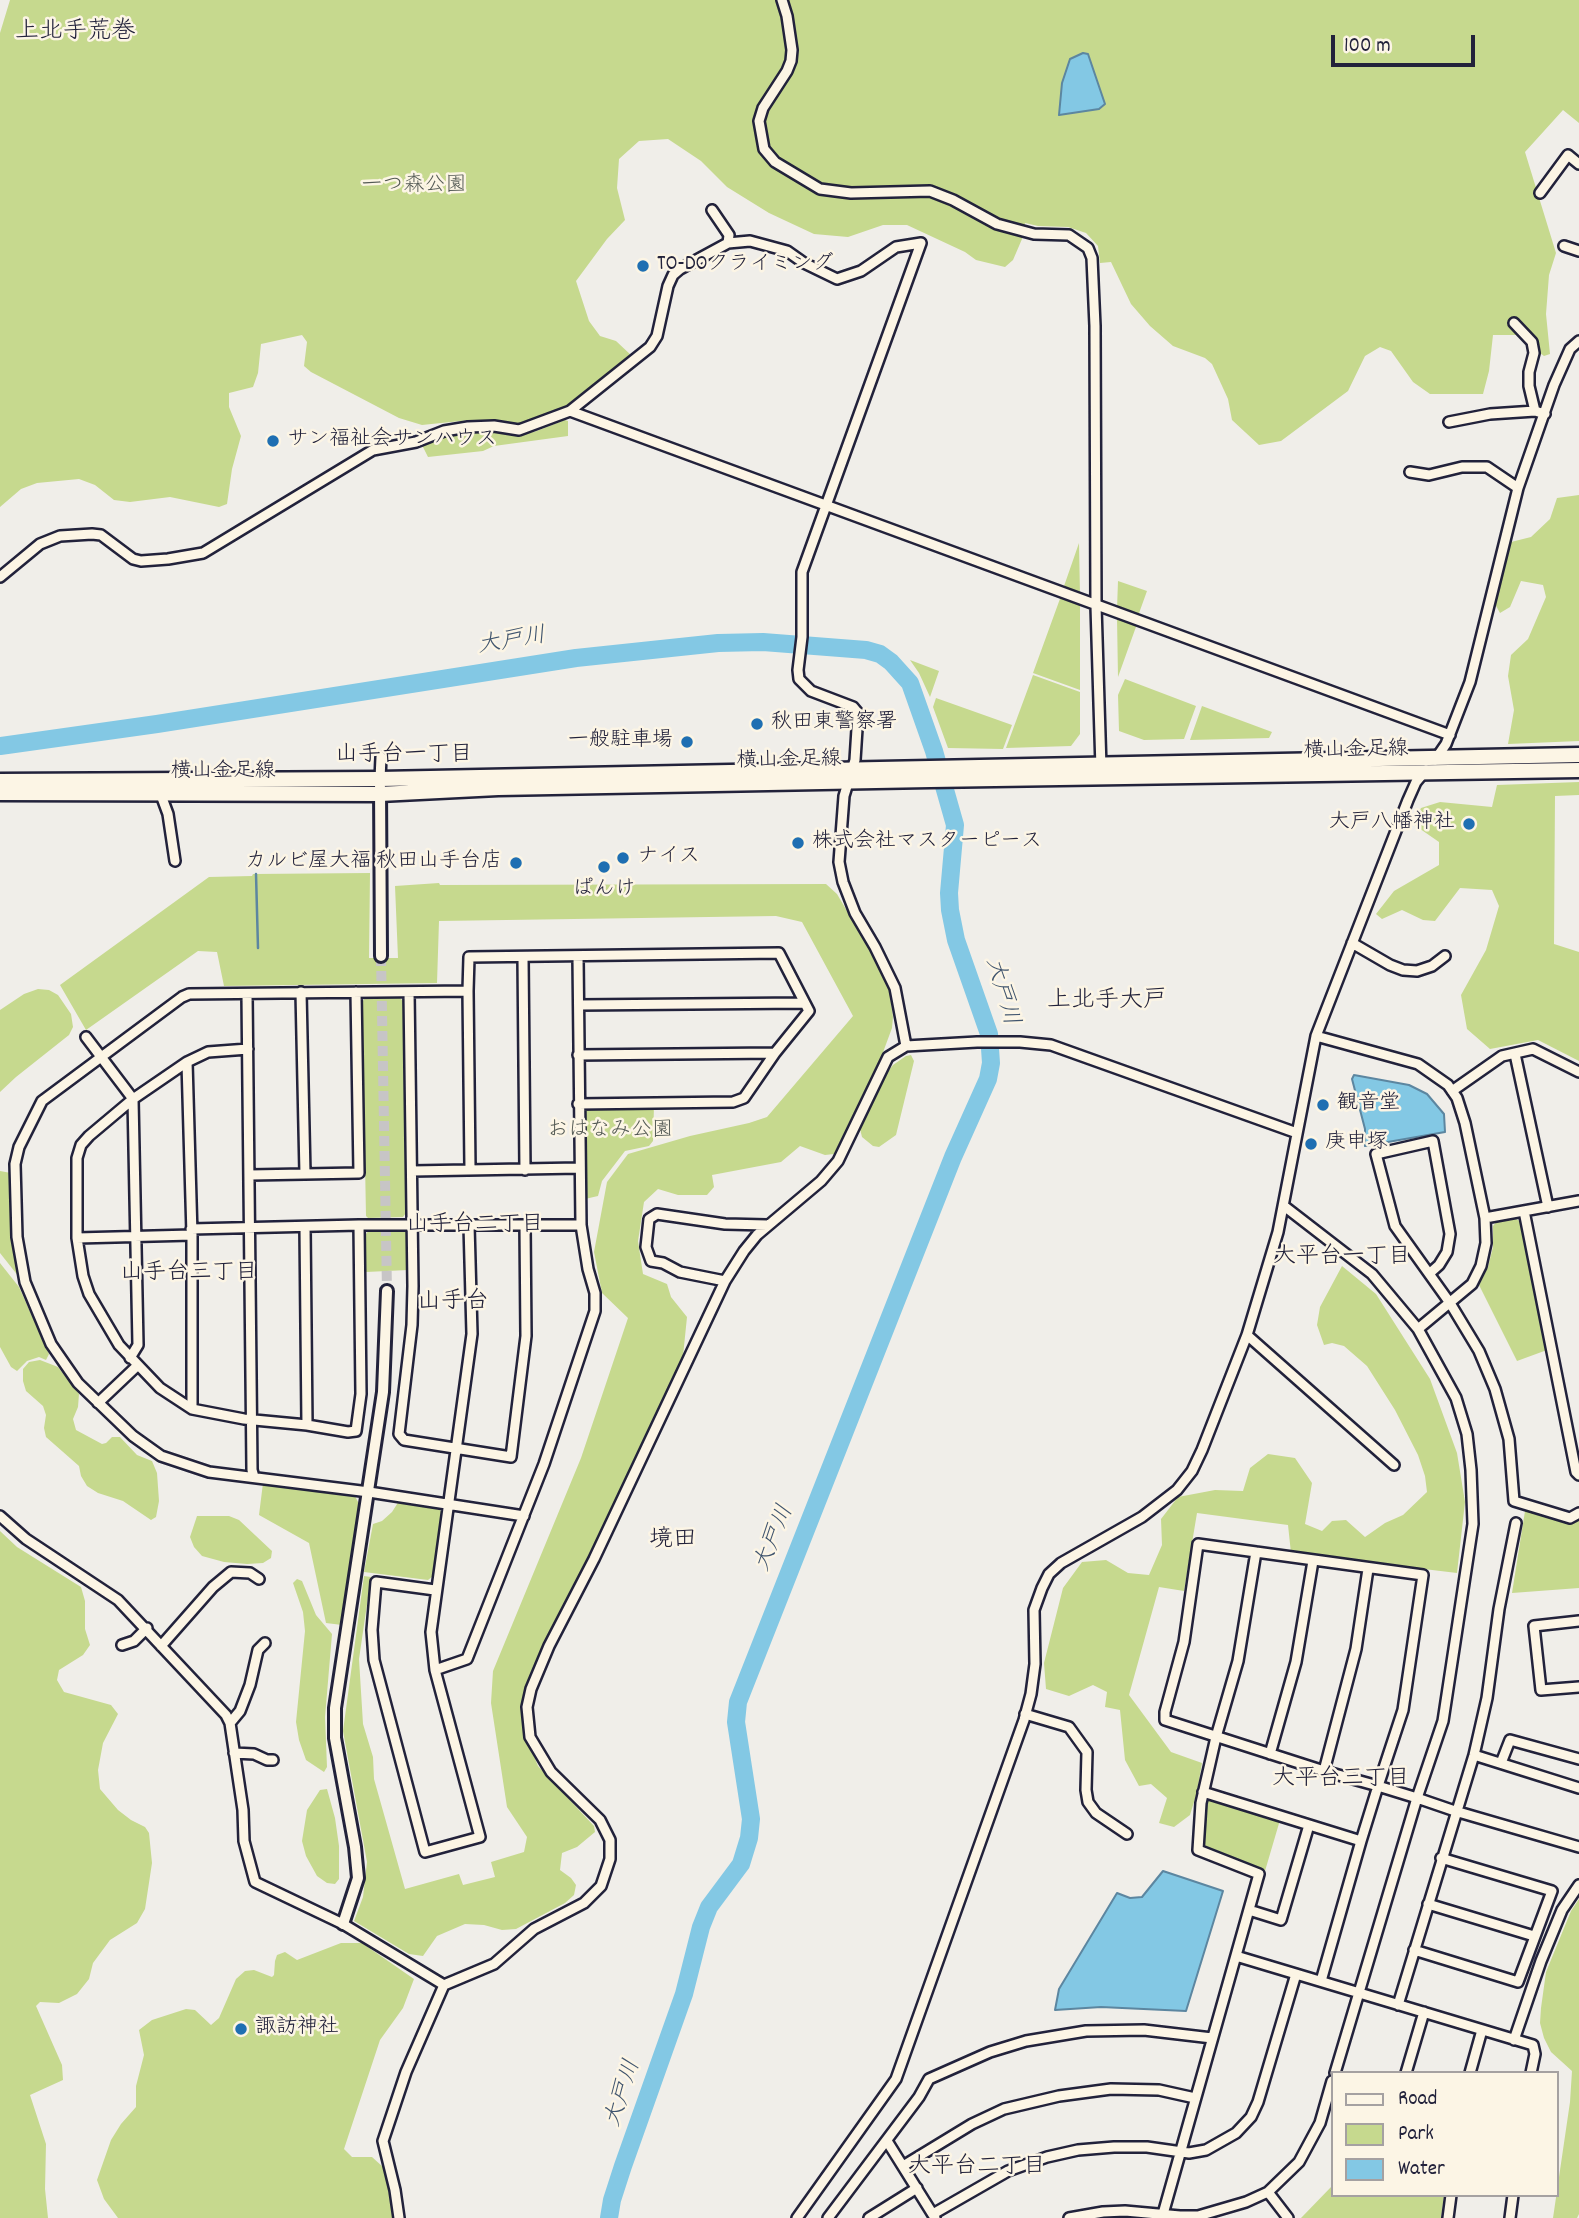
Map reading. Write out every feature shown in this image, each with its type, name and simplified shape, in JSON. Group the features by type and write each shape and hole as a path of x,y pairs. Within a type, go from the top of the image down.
{"main road":[{"name":"横山金足線","path":"0,781 498,788 1579,754"},
{"name":"横山金足線","path":"1101,770 1579,770"},
{"name":"横山金足線","path":"0,793 161,795 380,786"}],"street":[{"path":"782,0 787,16 791,61 763,108 759,121 764,149 775,162 820,189 851,193 930,191 997,224 1034,234 1069,234 1088,248 1092,258 1095,326 1101,770"},
{"path":"1540,193 1568,155 1579,164"},
{"path":"712,210 729,235 728,243"},
{"path":"0,577 47,539 68,535 102,535 133,559 141,561 203,552 373,450 416,442 443,431 468,427 494,426 519,430 570,411 650,347 657,336 667,286 673,275 728,243 750,241 786,251 836,279 861,271 896,247 921,243 802,572 799,679 811,691 853,707 858,713 855,760 844,796 839,862 843,882 855,913 880,955 895,988 906,1046"},
{"path":"1564,246 1579,251"},
{"path":"1514,323 1532,342 1534,353 1529,386 1540,413"},
{"path":"797,2218 896,2079 1025,1714 1035,1664 1034,1610 1049,1574 1061,1563 1142,1517 1177,1490 1192,1471 1202,1450 1247,1335 1284,1206 1316,1036 1416,782 1438,757 1450,735 1469,682 1518,488 1540,413 1570,349 1579,341"},
{"path":"570,411 1450,735"},
{"path":"1449,422 1490,414 1540,413"},
{"path":"1410,472 1429,475 1462,467 1486,467 1518,488"},
{"path":"381,757 382,956"},
{"path":"161,795 168,814 175,861"},
{"path":"1352,943 1403,970 1416,971 1445,956"},
{"path":"470,1170 469,957 779,953 809,1011 744,1098 733,1102 578,1104"},
{"path":"523,957 525,1170"},
{"path":"435,1670 467,1659 544,1464 595,1311 595,1293 581,1225 579,957"},
{"path":"468,991 189,994 182,997 42,1101 19,1147 15,1164 17,1237 29,1293 51,1344 78,1383 133,1436 161,1455 209,1472 369,1492 524,1516"},
{"path":"301,992 305,1174"},
{"path":"250,1175 359,1173 356,992"},
{"path":"409,992 412,1325 398,1434 404,1440 511,1457 526,1336 525,1225"},
{"path":"247,994 254,1477"},
{"path":"579,1005 803,1003"},
{"path":"1316,1036 1418,1064 1432,1072 1457,1098 1465,1122 1485,1218 1486,1243 1481,1266 1472,1284 1418,1329"},
{"path":"86,1037 133,1099 138,1345 130,1358"},
{"path":"400,2218 383,2141 406,2072 444,1985 494,1964 534,1929 584,1903 601,1886 610,1859 610,1840 600,1820 551,1772 530,1737 527,1707 531,1689 549,1646 594,1559 725,1281 744,1251 767,1225 821,1181 838,1161 888,1057 906,1046 977,1042 1051,1045 1297,1133"},
{"path":"248,1049 208,1052 187,1062 133,1099 81,1145 77,1158 77,1238 83,1276 89,1294 119,1345 160,1388 192,1409 356,1431 361,1394 359,1225"},
{"path":"1452,1091 1502,1056 1533,1049 1579,1072"},
{"path":"578,1055 775,1053"},
{"path":"1515,1054 1548,1207"},
{"path":"187,1062 192,1409"},
{"path":"1430,1273 1447,1252 1450,1234 1433,1141 1377,1154 1395,1226 1430,1273 1479,1351 1495,1389 1509,1439 1514,1501 1570,1518 1579,1513"},
{"path":"412,1171 579,1168"},
{"path":"1485,1218 1579,1201"},
{"path":"1284,1206 1372,1273 1418,1329 1456,1398 1471,1470 1473,1524 1443,1721 1417,1798 1336,2071"},
{"path":"1524,1211 1576,1472 1579,1475"},
{"path":"725,1281 680,1272 663,1263 651,1261 646,1247 649,1219 657,1214 724,1224 767,1225"},
{"path":"77,1238 359,1225 581,1225"},
{"path":"435,1590 376,1582 373,1620 374,1660 425,1852 481,1837 435,1670 431,1632 472,1334 469,1225"},
{"path":"305,1227 307,1425"},
{"path":"343,1924 358,1878 335,1738 335,1708 385,1373 387,1291"},
{"path":"1247,1335 1394,1465"},
{"path":"98,1403 137,1366"},
{"path":"0,1516 26,1539 118,1600 226,1715 230,1723 244,1818 244,1842 255,1882 343,1924 444,1985"},
{"path":"1398,2005 1474,1755 1487,1699 1499,1609 1516,1523"},
{"path":"1321,1982 1361,1841 1378,1786 1403,1710 1423,1575 1198,1544 1184,1642 1165,1720 1324,1771 1378,1786 1579,1847"},
{"path":"1163,2214 1259,1874 1198,1850 1203,1792 1238,1661 1256,1552"},
{"path":"1270,1754 1296,1662 1313,1561"},
{"path":"1324,1771 1356,1649 1368,1569"},
{"path":"161,1646 213,1587 231,1572 250,1573 259,1579"},
{"path":"1579,1621 1534,1626 1541,1690 1579,1687"},
{"path":"122,1645 134,1641 147,1628"},
{"path":"230,1723 240,1711 250,1685 258,1650 265,1643"},
{"path":"1025,1714 1069,1727 1087,1752 1088,1802 1096,1813 1126,1834"},
{"path":"1501,1763 1510,1740 1579,1759"},
{"path":"234,1753 254,1754 273,1760"},
{"path":"1474,1755 1579,1788"},
{"path":"1203,1792 1361,1841"},
{"path":"1249,1910 1281,1920 1309,1825"},
{"path":"1414,1950 1518,1982 1552,1891 1441,1858"},
{"path":"1514,2040 1556,1923 1579,1885"},
{"path":"1428,1904 1534,1936"},
{"path":"1236,1956 1533,2045 1535,2054 1531,2071"},
{"path":"887,2141 934,2216 1008,2171 1047,2157 1078,2150 1114,2147 1147,2147 1180,2152 1206,2150 1236,2133 1251,2117 1258,2102 1296,1974"},
{"path":"1407,2071 1424,2012"},
{"path":"828,2218 919,2097 929,2079 990,2052 1026,2041 1086,2031 1144,2030 1212,2038"},
{"path":"1471,2071 1482,2030"},
{"path":"1069,2218 1114,2211 1198,2216 1268,2192 1299,2162 1320,2123 1330,2088"},
{"path":"903,2166 972,2124 1004,2109 1059,2096 1111,2089 1159,2090 1195,2098"},
{"path":"869,2218 917,2188"},
{"path":"1268,2192 1288,2218"},
{"path":"1448,2218 1451,2197"},
{"path":"1510,2218 1513,2197"}],"green space":[{"name":"一つ森公園","path":"10,0 1579,0 1579,123 1563,110 1525,152 1556,253 1549,275 1546,314 1550,354 1544,356 1516,335 1493,335 1483,394 1430,394 1413,382 1391,351 1380,347 1365,356 1348,391 1281,441 1259,445 1232,420 1228,399 1212,364 1205,358 1173,346 1150,326 1131,304 1111,262 1100,263 1098,246 1086,233 1068,227 1025,223 1013,260 1005,267 976,260 965,252 907,225 883,225 848,237 814,234 769,213 727,187 701,161 668,139 639,141 619,159 617,188 625,220 607,239 576,281 589,321 600,336 616,341 632,356 568,405 523,425 470,420 422,425 399,418 311,372 304,366 307,342 302,335 261,344 258,373 253,387 229,393 229,407 241,436 232,469 227,504 219,507 170,497 130,502 114,500 95,485 79,479 37,483 21,489 0,507 0,33"},
{"path":"568,421 568,436 494,446 483,451 428,457 422,445 424,442 464,431 484,429 534,432"},
{"path":"1579,495 1579,741 1508,744 1514,710 1508,676 1511,655 1528,639 1546,597 1543,585 1521,581 1510,607 1500,613 1495,604 1511,542 1531,537 1550,519 1557,498"},
{"path":"1079,543 1080,595 1063,589"},
{"path":"1118,581 1147,591 1138,616 1117,609"},
{"path":"1061,596 1080,604 1080,690 1033,673"},
{"path":"1117,618 1137,624 1118,677"},
{"path":"910,660 939,671 930,697 919,673"},
{"path":"1033,675 1080,692 1080,734 1071,746 1006,748"},
{"path":"1125,679 1196,706 1184,739 1144,740 1119,731 1118,695"},
{"path":"936,698 1012,725 1003,749 948,748 933,707"},
{"path":"1202,706 1272,732 1269,738 1190,740"},
{"path":"1579,782 1579,795 1555,796 1554,944 1579,952 1579,1061 1538,1040 1490,1049 1467,1029 1461,995 1486,950 1499,906 1492,890 1460,888 1435,921 1423,920 1402,910 1382,919 1376,914 1394,891 1439,865 1439,842 1413,824 1421,808 1440,802 1492,807 1497,785"},
{"path":"370,873 369,958 398,958 395,886 439,883 826,884 837,894 888,981 893,1017 882,1055 834,1154 825,1155 800,1146 781,1162 712,1175 714,1187 707,1195 678,1195 658,1189 644,1202 638,1241 643,1274 667,1284 671,1297 687,1317 683,1356 598,1541 541,1652 530,1678 522,1709 526,1737 538,1766 594,1826 595,1832 577,1847 562,1853 560,1870 576,1885 574,1895 565,1903 516,1929 502,1930 465,1924 437,1936 423,1956 409,1954 354,1921 363,1897 367,1862 343,1731 364,1576 371,1577 359,1659 363,1724 373,1757 374,1779 405,1889 459,1874 463,1885 495,1877 491,1862 524,1852 527,1837 507,1807 491,1703 493,1671 581,1458 628,1318 602,1293 594,1252 607,1182 628,1154 767,1117 853,1016 802,922 776,916 439,921 437,983 224,986 217,952 198,951 86,1030 60,985 209,877"},
{"path":"38,989 49,990 58,995 71,1014 73,1027 69,1035 0,1092 0,1010 24,994"},
{"path":"398,996 405,1003 406,1213 403,1217 368,1218 362,1002 366,997"},
{"path":"911,1055 914,1061 896,1135 879,1147 873,1146 862,1137 862,1119 880,1082 893,1065"},
{"name":"おはなみ公園","path":"654,1106 653,1141 649,1146 625,1151 602,1181 598,1196 585,1199 583,1109"},
{"path":"0,1171 11,1173 19,1277 0,1253"},
{"path":"1513,1217 1521,1222 1547,1350 1517,1361 1479,1285 1488,1267 1493,1247 1493,1226 1497,1221"},
{"path":"369,1230 405,1230 408,1234 408,1270 366,1272 366,1234"},
{"path":"0,1263 19,1287 49,1354 46,1360 39,1357 27,1361 17,1371 11,1367 0,1347"},
{"path":"1342,1266 1376,1294 1430,1379 1457,1453 1465,1502 1457,1573 1291,1553 1288,1525 1197,1513 1184,1591 1159,1587 1129,1695 1171,1752 1202,1763 1190,1815 1174,1827 1159,1823 1167,1798 1151,1784 1139,1786 1125,1760 1120,1710 1105,1707 1107,1692 1093,1685 1069,1696 1046,1689 1044,1663 1063,1588 1082,1562 1106,1560 1128,1573 1149,1575 1162,1545 1161,1519 1178,1497 1215,1490 1243,1491 1250,1468 1268,1454 1295,1458 1312,1483 1305,1524 1322,1531 1332,1521 1346,1520 1365,1537 1403,1515 1427,1492 1418,1455 1395,1410 1367,1366 1344,1346 1332,1343 1324,1345 1317,1325 1320,1307"},
{"path":"40,1360 58,1367 79,1394 73,1419 76,1430 102,1444 112,1437 120,1437 137,1455 152,1461 157,1473 159,1501 156,1517 151,1520 123,1501 98,1493 87,1486 79,1466 46,1437 46,1415 43,1406 26,1391 23,1381 23,1369 29,1362"},
{"path":"263,1483 354,1494 360,1506 342,1625 326,1623 309,1543 259,1515"},
{"path":"399,1501 436,1507 442,1512 433,1576 428,1580 364,1572 373,1524 382,1521"},
{"path":"1525,1511 1576,1522 1579,1520 1579,1588 1512,1593"},
{"path":"197,1516 229,1516 239,1520 272,1551 271,1558 263,1563 247,1564 202,1556 190,1537"},
{"path":"0,1531 17,1547 81,1587 85,1601 85,1629 90,1645 83,1655 59,1670 57,1680 64,1692 111,1705 118,1714 103,1743 98,1770 100,1789 118,1810 145,1827 149,1833 152,1863 145,1909 137,1923 110,1940 93,1963 89,1979 77,1994 59,2003 40,2002 36,2006 62,2065 63,2080 30,2095 46,2144 45,2189 48,2218 0,2218"},
{"path":"297,1579 302,1581 316,1615 332,1634 325,1717 327,1767 324,1772 306,1760 296,1722 305,1631 303,1612 293,1583"},
{"path":"327,1789 339,1846 339,1879 335,1884 327,1883 317,1876 306,1856 302,1841 307,1810 320,1790"},
{"path":"1212,1798 1280,1820 1265,1871 1206,1849 1206,1802"},
{"path":"1579,1899 1579,2214 1577,2218 1553,2218 1558,2197 1572,2071 1551,2052 1540,2023 1546,1972 1571,1911"},
{"path":"341,1943 362,1943 414,1979 403,2008 380,2040 344,2149 352,2157 372,2157 383,2167 393,2195 393,2218 118,2218 104,2199 97,2180 111,2140 136,2107 136,2086 144,2055 139,2030 152,2020 186,2009 195,2010 211,2025 219,2018 236,1979 245,1971 254,1970 272,1977 277,1955 285,1952 297,1960"},
{"path":"1330,2188 1330,2197 1444,2197 1441,2218 1301,2218"}],"water":[{"path":"1083,53 1088,54 1105,104 1099,109 1059,115 1062,83 1070,59"},
{"path":"1354,1075 1409,1085 1427,1094 1444,1114 1445,1132 1365,1146 1365,1129 1352,1079"},
{"path":"1163,1871 1223,1891 1186,2011 1101,2007 1055,2010 1059,1989 1117,1893 1130,1898 1142,1897"}],"waterway":[{"name":"大戸川","path":"0,746 576,658 718,643 763,642 866,650 880,654 891,662 910,683 934,751 955,825 950,910 956,940 989,1034 991,1063 988,1079 953,1157 738,1702 736,1722 751,1819 749,1838 741,1864 709,1907 701,1927 684,1994 623,2166 609,2218"},
{"path":"256,874 258,948"}],"tunnel":[{"path":"381,956 387,1291"}],"place":[{"name":"TO-DOクライミング","path":"643,266"},
{"name":"サン福祉会サンハウス","path":"273,441"},
{"name":"秋田東警察署","path":"757,724"},
{"name":"一般駐車場","path":"687,742"},
{"name":"大戸八幡神社","path":"1469,824"},
{"name":"株式会社マスターピース","path":"798,843"},
{"name":"ナイス","path":"623,858"},
{"name":"カルビ屋大福 秋田山手台店","path":"516,863"},
{"name":"ぱんけ","path":"604,867"},
{"name":"観音堂","path":"1323,1105"},
{"name":"庚申塚","path":"1311,1144"},
{"name":"諏訪神社","path":"241,2029"}],"district":[{"name":"上北手荒巻","path":"75,34"},
{"name":"山手台一丁目","path":"404,757"},
{"name":"上北手大戸","path":"1107,1003"},
{"name":"山手台二丁目","path":"475,1227"},
{"name":"大平台一丁目","path":"1342,1259"},
{"name":"山手台三丁目","path":"189,1275"},
{"name":"山手台","path":"453,1304"},
{"name":"境田","path":"673,1542"},
{"name":"大平台三丁目","path":"1341,1781"},
{"name":"大平台二丁目","path":"977,2169"}]}
